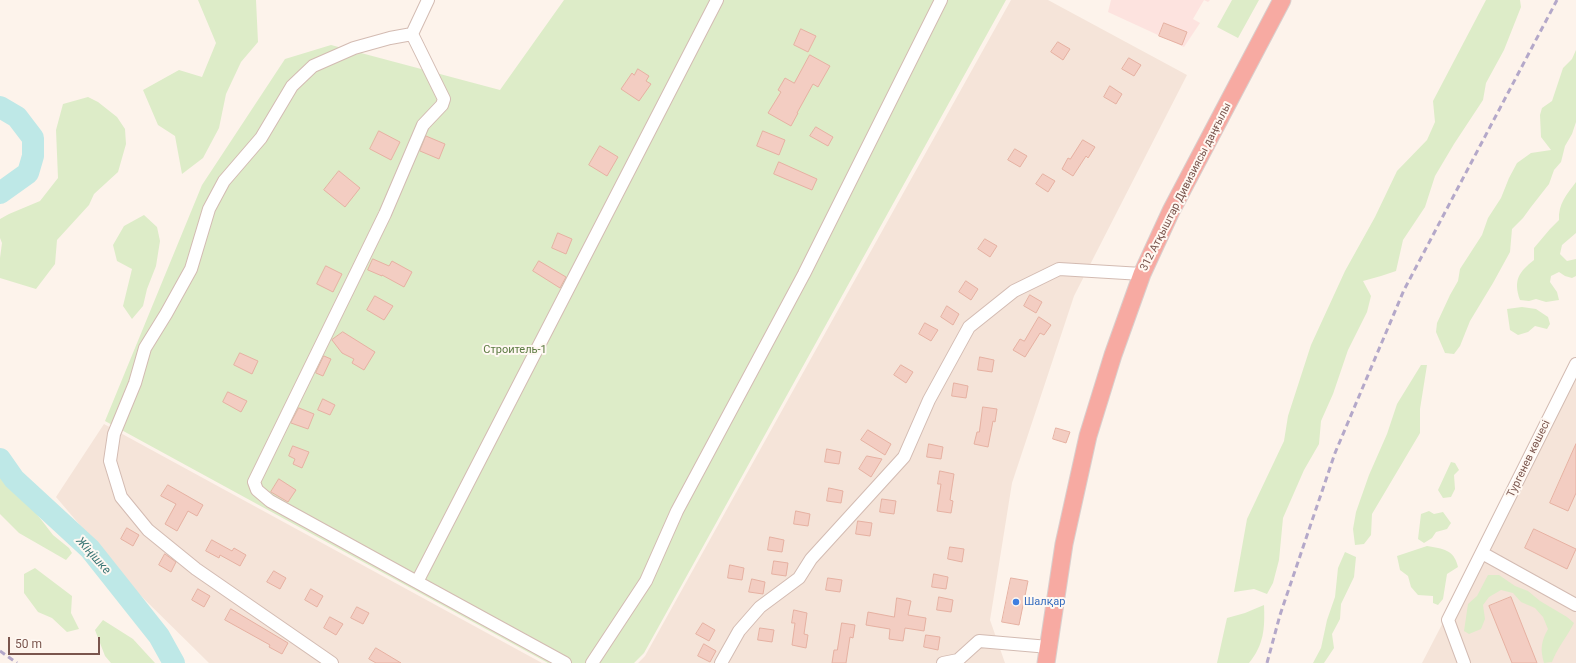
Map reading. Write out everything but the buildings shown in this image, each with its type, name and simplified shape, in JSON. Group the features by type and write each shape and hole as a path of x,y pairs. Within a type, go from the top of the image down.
{"highway":[{"name":"312 Атқыштар Дивизиясы даңғылы","path":"1048,655 1064,544 1088,436 1112,355 1142,274 1171,211 1282,0"}],"street":[{"path":"412,34 428,0"},
{"path":"417,582 716,0"},
{"path":"592,663 646,581 677,511 804,274 941,0"},
{"path":"412,34 444,99 442,105 423,125 385,214 254,482 257,490 270,501 565,663"},
{"path":"332,663 196,569 148,530 121,496 110,461 114,434 135,383 145,348 166,314 191,268 209,209 224,181 261,138 292,86 313,66 354,48 390,38 412,34"},
{"path":"721,663 744,625 760,607 799,578 811,559 904,457 929,400 969,327 1014,291 1059,269 1142,274"},
{"name":"Тургенев көшесі","path":"1464,663 1448,620 1576,364"},
{"path":"1482,553 1576,605"},
{"path":"943,663 958,662 979,641 1048,655"}],"shaded area":[{"path":"1011,0 1048,0 1187,75 1074,296 1012,483 990,620 1005,663 638,663 645,656"},
{"path":"1111,0 1204,0 1193,19 1200,23 1184,47 1108,12"},
{"path":"1576,364 1576,663 1422,663 1563,391"},
{"path":"104,424 542,663 209,663 137,592 56,497"}],"green space":[{"path":"198,0 256,0 258,42 241,62 226,94 219,128 203,158 182,174 175,136 158,125 143,90 179,70 202,77 216,43"},
{"name":"Строитель-1","path":"564,0 1006,0 644,653 634,663 548,663 105,421 202,185 285,59 331,45 500,90"},
{"path":"1232,0 1259,0 1238,38 1217,27"},
{"path":"1486,0 1520,0 1521,7 1504,50 1486,83 1483,100 1435,176 1425,207 1403,240 1396,271 1363,281 1371,296 1367,312 1348,350 1333,394 1321,421 1319,444 1304,470 1283,518 1279,560 1273,583 1267,594 1254,589 1234,592 1247,519 1284,441 1288,416 1311,345 1345,271 1375,217 1397,171 1427,140 1435,122 1433,101"},
{"path":"1576,50 1576,122 1572,134 1565,146 1561,162 1554,170 1549,184 1523,218 1512,229 1510,252 1470,321 1460,346 1454,354 1445,353 1436,332 1437,323 1458,281 1460,269 1482,235 1488,218 1501,198 1517,163 1531,153 1551,150 1541,137 1540,115 1542,108 1552,101 1563,68 1572,59"},
{"path":"88,97 98,102 117,117 125,129 126,144 118,172 94,194 89,205 57,240 55,264 36,289 0,278 2,243 0,238 0,219 40,201 58,178 56,130 63,104"},
{"path":"1576,182 1576,233 1562,245 1560,254 1567,261 1576,259 1576,276 1572,278 1559,272 1551,276 1550,282 1557,292 1559,300 1546,302 1536,299 1529,301 1520,300 1517,287 1519,277 1524,268 1534,260 1534,248 1559,220 1560,209 1566,195"},
{"path":"144,215 157,227 160,241 156,266 147,289 143,306 132,319 123,306 132,269 117,261 113,245 124,226"},
{"path":"1522,307 1536,309 1548,317 1550,324 1547,329 1535,326 1528,332 1518,335 1510,330 1507,309"},
{"path":"1421,365 1427,365 1420,409 1420,433 1372,514 1371,535 1364,544 1355,545 1353,529 1356,512 1369,475 1387,434 1397,404"},
{"path":"1451,462 1455,463 1459,470 1454,475 1455,489 1451,497 1443,498 1438,490"},
{"path":"0,471 29,504 53,535 69,548 72,553 66,560 19,533 0,514"},
{"path":"1429,511 1434,514 1443,512 1451,523 1447,529 1436,532 1432,538 1424,543 1418,539 1421,514"},
{"path":"1427,546 1443,549 1451,553 1458,567 1447,574 1443,599 1438,605 1433,603 1433,596 1418,595 1411,587 1408,576 1400,570 1397,556"},
{"path":"1345,552 1356,557 1354,577 1341,604 1340,619 1332,634 1334,648 1324,663 1313,663 1321,648 1327,620 1335,597 1338,568"},
{"path":"35,568 72,596 71,613 79,629 67,632 52,618 38,612 24,593 24,574"},
{"path":"1488,575 1499,575 1515,586 1528,591 1540,601 1567,617 1574,623 1552,662 1544,663 1543,658 1542,646 1548,629 1543,617 1535,608 1521,602 1513,593 1501,590 1489,597 1483,605 1485,619 1481,629 1469,634 1464,631 1468,604 1477,596"},
{"path":"1264,605 1264,629 1261,643 1249,663 1217,663 1227,618 1245,613"},
{"path":"103,620 133,639 155,663 111,663 105,656 95,630"}],"waterway":[{"name":"Жіңішке","path":"0,107 17,117 33,138 33,156 28,173 0,193"},
{"name":"Жіңішке","path":"0,459 14,479 90,549 159,636 174,663"}],"railway":[{"path":"1267,663 1280,615 1335,453 1404,290 1557,0"},
{"path":"0,651 17,663"}],"place":[{"name":"Шалқар","path":"1016,602"}]}
